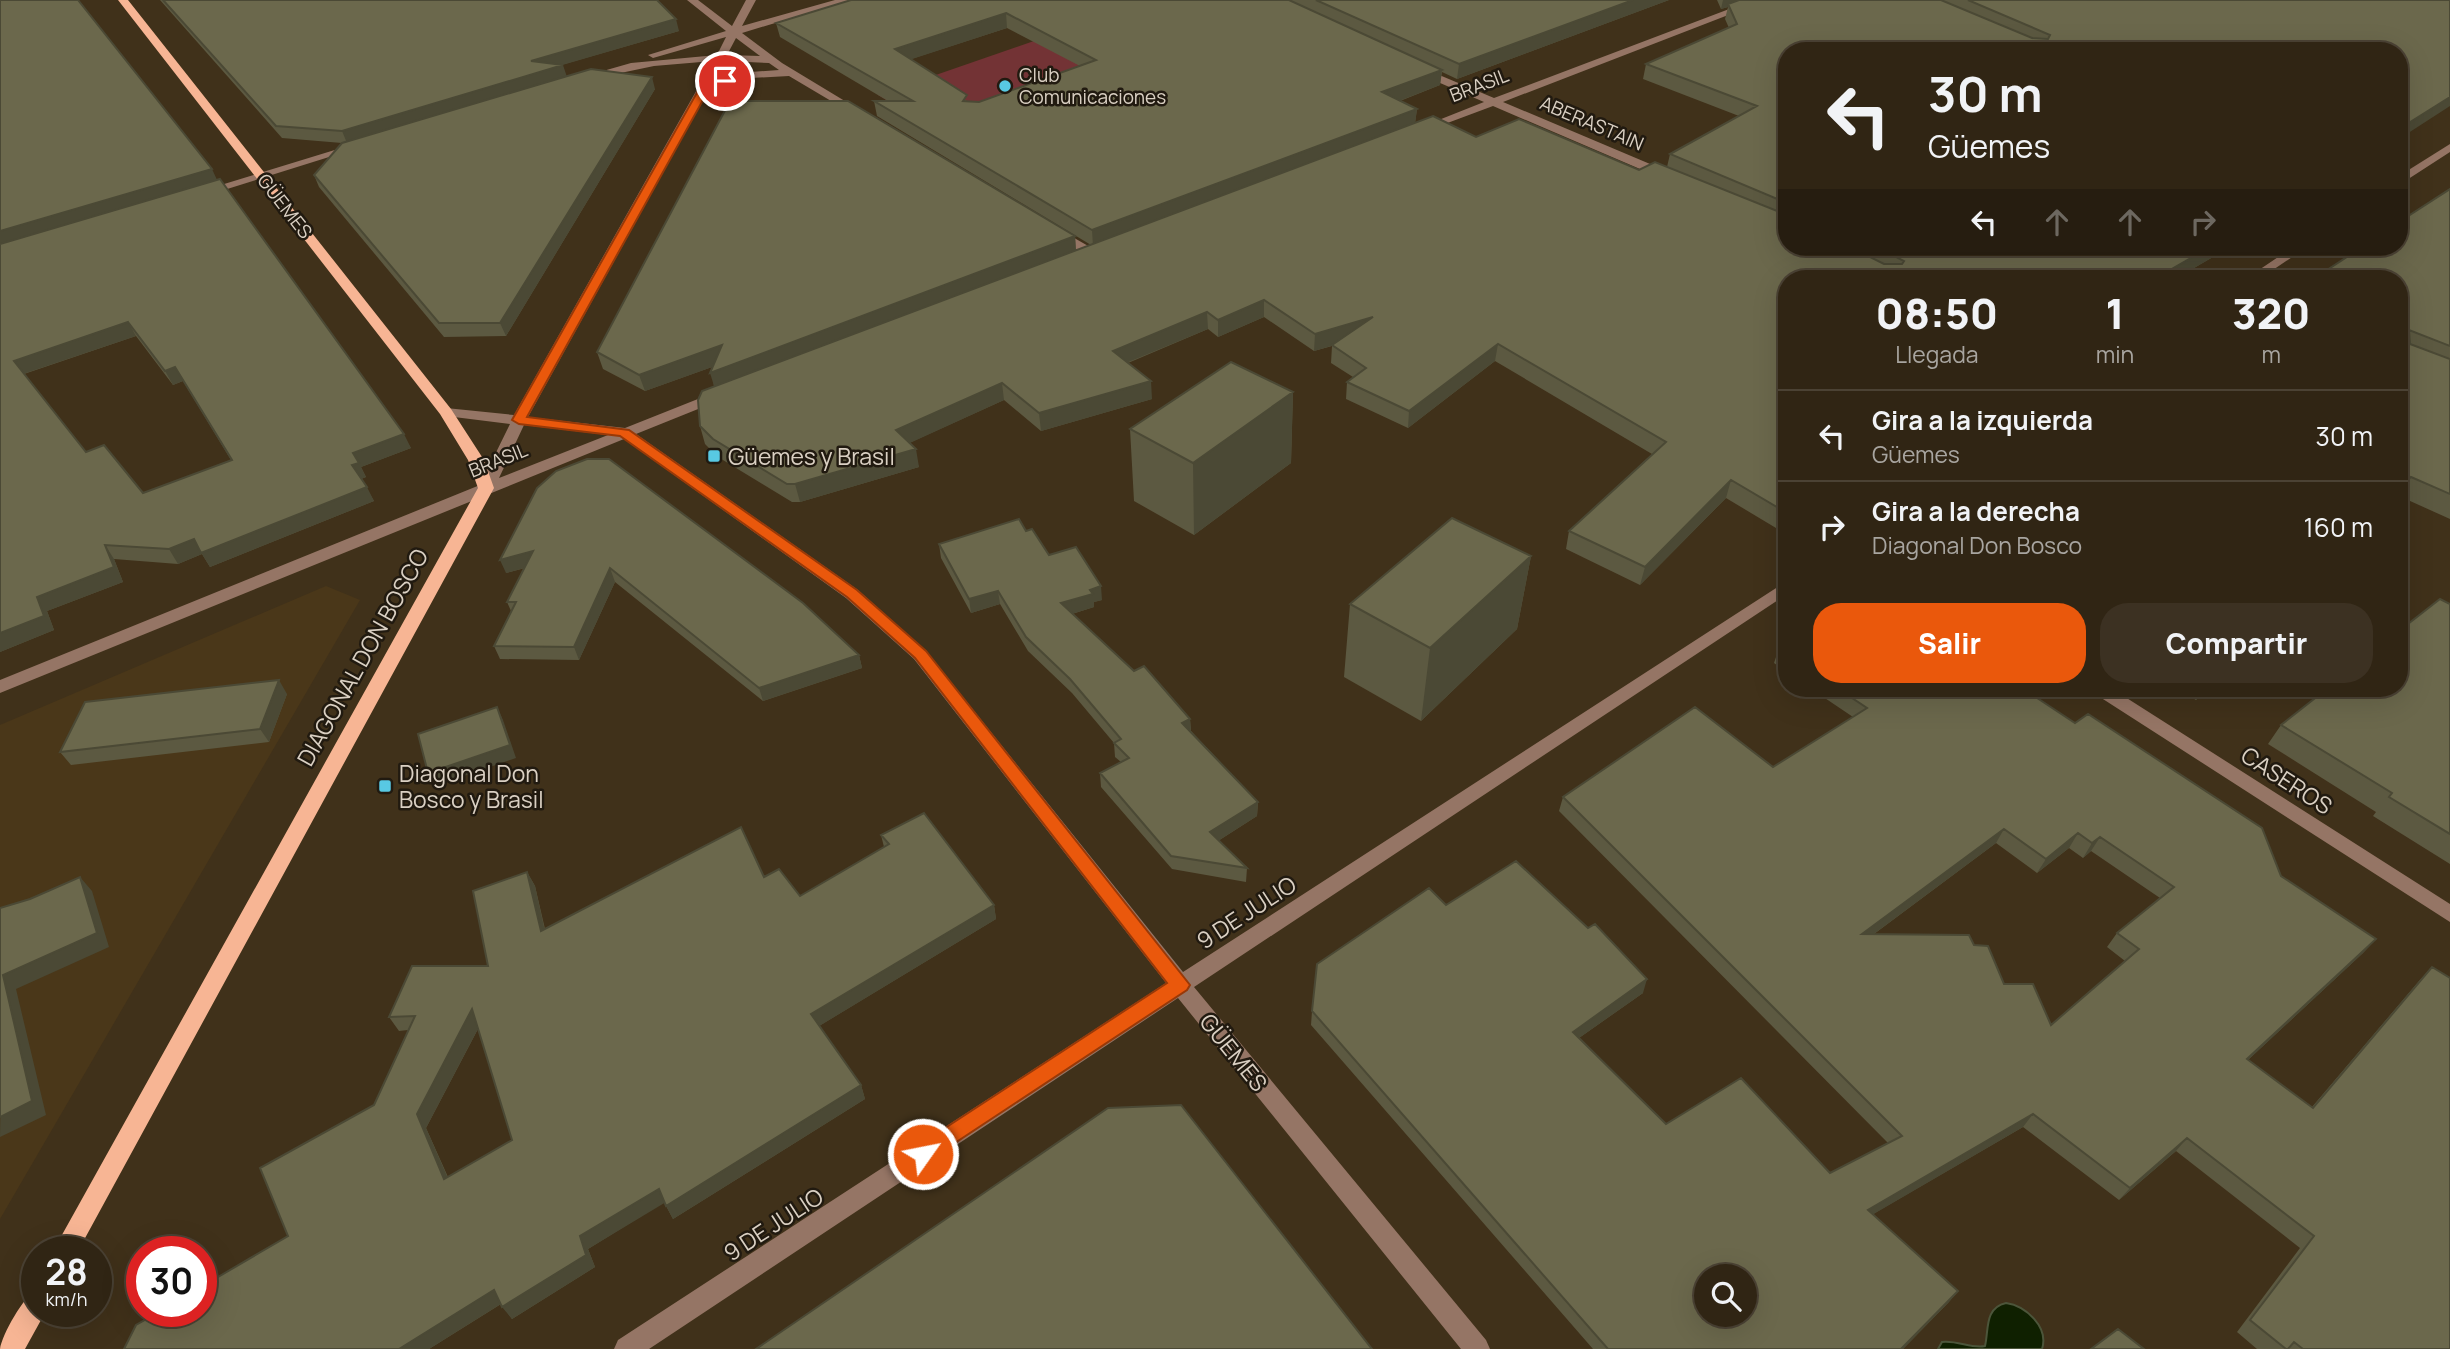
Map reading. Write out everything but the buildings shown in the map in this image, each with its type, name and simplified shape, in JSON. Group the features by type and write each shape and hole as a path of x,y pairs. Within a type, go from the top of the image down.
{"main road":[{"name":"GÜEMES","path":"123,0 446,412 476,460 486,488"},
{"name":"DIAGONAL DON BOSCO","path":"73,1236 486,488"},
{"path":"11,1349 23,1327"}],"street":[{"path":"692,0 770,60 872,122"},
{"name":"DIAGONAL DON BOSCO","path":"486,488 519,420 751,0"},
{"path":"580,79 633,60 846,0"},
{"name":"BRASIL","path":"1402,136 1762,0"},
{"path":"607,71 661,62 720,58 770,60"},
{"name":"ABERASTAIN","path":"1405,64 1682,182"},
{"path":"704,89 750,75 791,73"},
{"path":"191,196 368,143"},
{"path":"2408,175 2450,147"},
{"path":"1047,226 1093,254"},
{"path":"2265,270 2287,256"},
{"name":"BRASIL","path":"0,687 624,432 736,389"},
{"name":"GÜEMES","path":"446,412 624,432 852,594 920,654 1180,985 1477,1349"},
{"name":"9 DE JULIO","path":"627,1349 1778,592"},
{"name":"CASEROS","path":"2112,697 2450,914"}],"shaded area":[{"name":"Club Comunicaciones","path":"1054,34 1130,77 957,142 878,95"},
{"path":"326,586 360,600 0,1219 0,725"},
{"path":"2006,1303 2021,1308 2034,1319 2042,1333 2042,1349 1938,1349 1942,1342 1985,1346 1991,1315"}],"place":[{"name":"Club Comunicaciones","path":"1005,86"},
{"name":"Güemes y Brasil","path":"714,456"},
{"name":"Diagonal Don Bosco y Brasil","path":"385,786"}],"route":[{"path":"725,81 704,89 519,420 624,432 852,594 920,654 1180,985 923,1154"}]}
